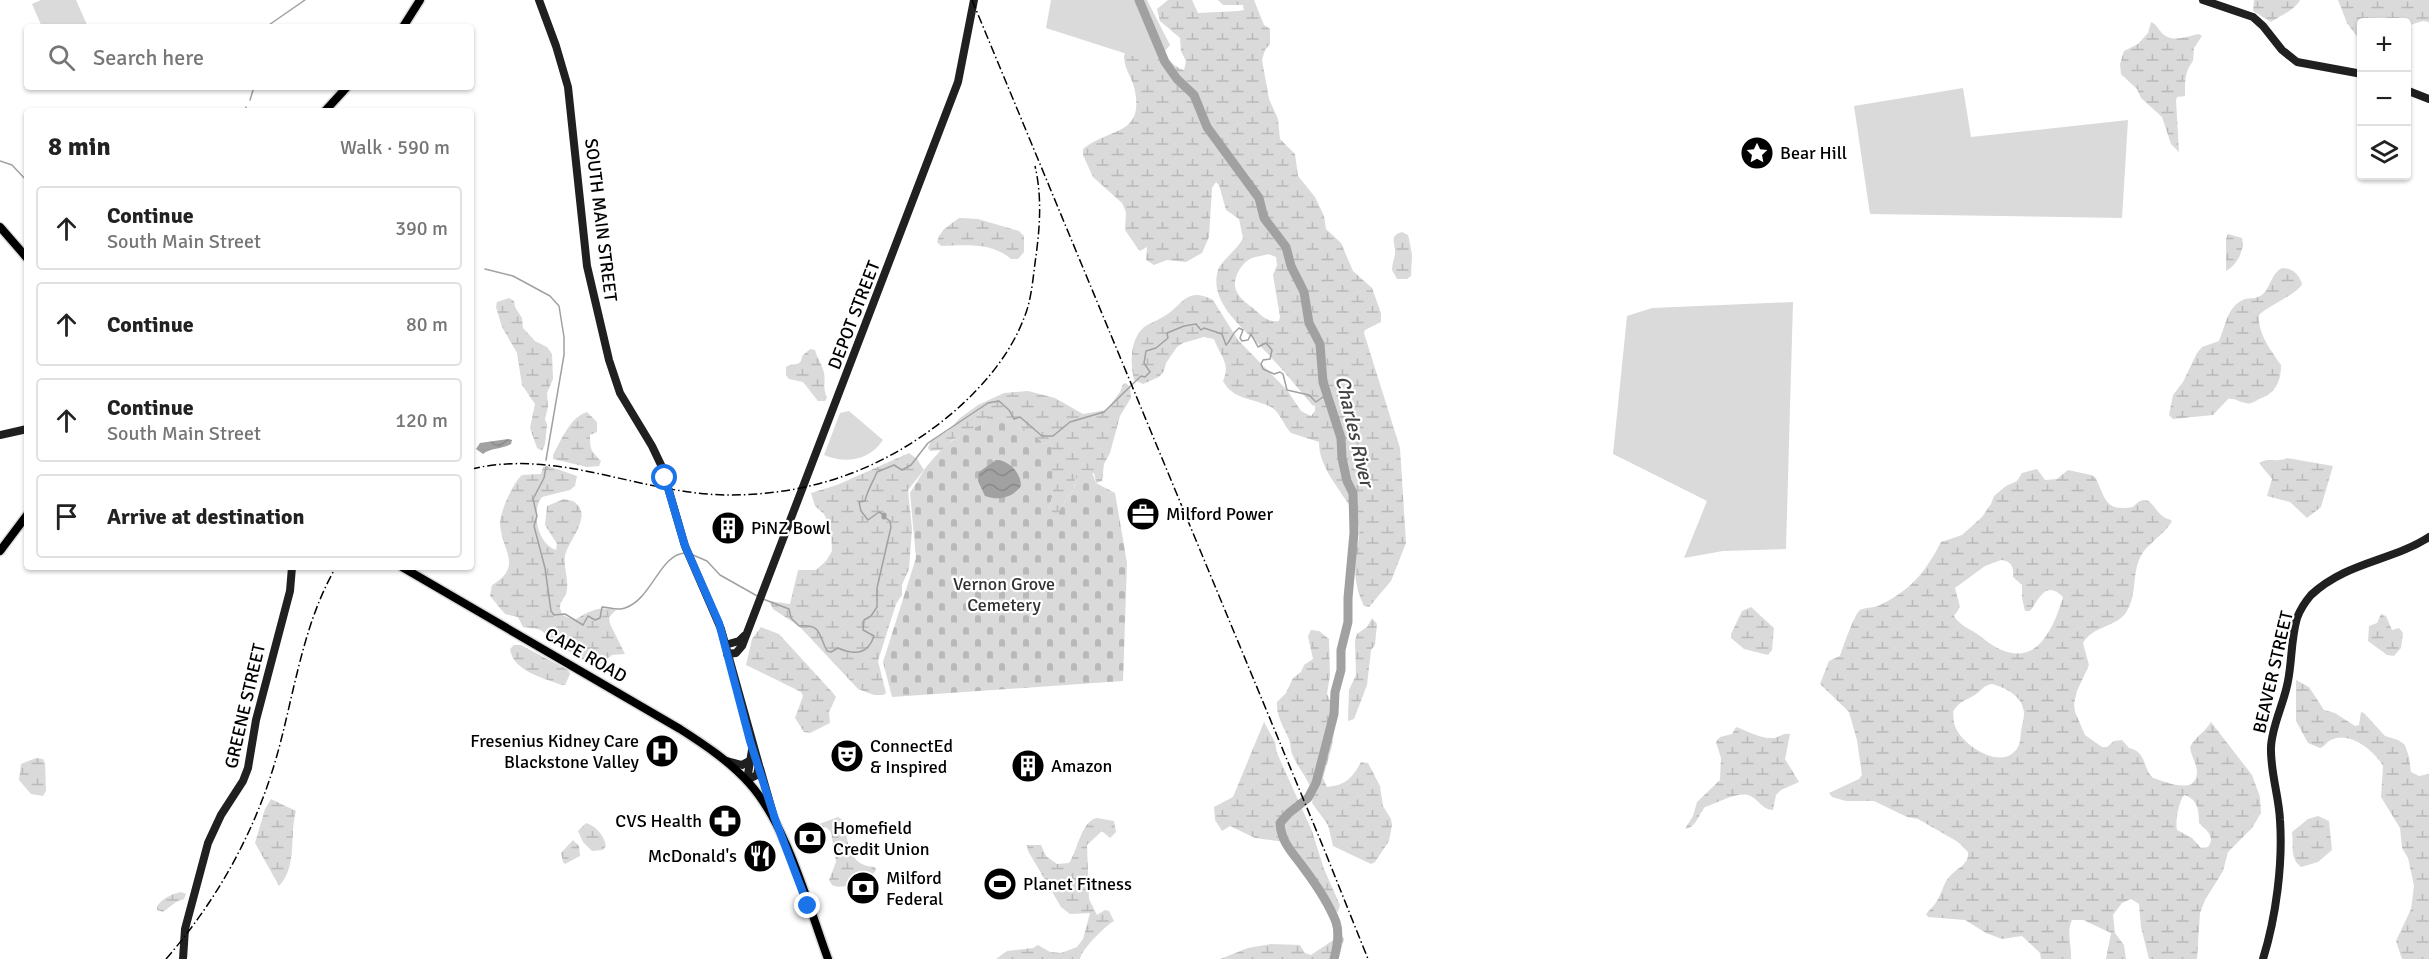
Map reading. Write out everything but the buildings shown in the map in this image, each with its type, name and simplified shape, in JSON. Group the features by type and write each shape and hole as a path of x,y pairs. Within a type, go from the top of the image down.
{"main road":[{"path":"405,24 420,0"},
{"name":"SOUTH MAIN STREET","path":"539,0 567,85 587,266 609,360 620,393 660,463 687,553 717,618 755,761 775,819"},
{"name":"DEPOT STREET","path":"731,667 741,649 958,82 974,0"},
{"path":"2203,0 2253,17 2282,50 2297,62 2357,73"},
{"path":"328,108 345,90"},
{"path":"2411,92 2429,99"},
{"path":"0,227 24,255"},
{"path":"0,435 24,430"},
{"path":"0,551 24,519"},
{"name":"BEAVER STREET","path":"2263,959 2274,916 2280,838 2271,748 2288,684 2299,613 2309,597 2331,581 2360,565 2418,544 2429,537"},
{"name":"GREENE STREET","path":"183,959 185,929 208,843 248,768 256,720 290,591 292,570"},
{"name":"CAPE ROAD","path":"407,570 673,725 726,760 747,780"},
{"path":"725,645 739,641 745,635"},
{"path":"728,654 736,653 741,649"},
{"path":"726,760 742,765 755,761 757,775 747,780 775,819 828,959"}],"green space":[{"path":"41,0 76,0 87,24 41,24 32,4"},
{"path":"1051,0 1147,0 1170,45 1155,63 1046,28"},
{"path":"1145,0 1158,41 1168,59 1175,66 1184,70 1186,61 1181,51 1180,38 1160,21 1157,9 1168,0 1192,0 1198,13 1244,10 1243,5 1223,5 1218,0 1254,0 1264,25 1270,29 1270,44 1262,60 1269,99 1278,119 1280,139 1295,154 1298,176 1315,197 1324,216 1326,229 1341,243 1353,271 1372,288 1381,313 1381,322 1365,330 1364,333 1400,448 1406,543 1391,581 1369,607 1364,606 1356,580 1355,559 1359,527 1354,513 1324,464 1319,442 1291,433 1271,407 1232,392 1223,381 1225,364 1214,339 1204,337 1183,343 1177,347 1159,377 1143,384 1134,380 1132,352 1139,332 1169,313 1187,298 1205,296 1213,300 1238,340 1287,390 1301,411 1311,416 1315,411 1315,405 1313,406 1277,363 1238,324 1218,293 1216,282 1218,270 1243,238 1239,219 1226,210 1219,185 1216,182 1212,188 1209,237 1202,253 1186,262 1167,260 1154,265 1146,260 1147,247 1140,251 1125,230 1126,212 1122,203 1093,177 1083,155 1083,149 1123,128 1135,114 1134,87 1124,56","holes":["1268,254 1276,257 1277,265 1273,275 1280,317 1279,321 1272,321 1242,299 1235,288 1235,283 1239,269 1250,259"]},
{"path":"2254,0 2300,0 2291,10 2271,22 2253,11"},
{"path":"2338,0 2429,0 2429,22 2423,21 2411,25 2411,18 2357,18 2357,37 2347,23"},
{"path":"2151,22 2169,38 2199,34 2202,36 2194,48 2193,61 2185,82 2185,96 2177,97 2176,100 2179,152 2171,144 2162,117 2141,98 2137,89 2121,74 2120,64 2124,51 2138,44 2148,33"},
{"path":"1963,88 1971,137 2128,120 2122,218 1870,214 1854,106"},
{"path":"959,218 978,219 1019,231 1024,236 1024,252 1018,259 1011,259 987,247 941,246 937,242 939,236 944,229"},
{"path":"1402,232 1408,235 1412,255 1411,276 1407,279 1397,279 1392,270 1395,254 1394,238"},
{"path":"2228,234 2242,238 2243,243 2239,257 2226,271 2226,239"},
{"path":"2282,268 2295,272 2302,283 2291,294 2259,315 2262,335 2281,365 2280,377 2273,391 2251,403 2228,399 2213,415 2173,419 2169,415 2173,395 2183,382 2197,353 2202,347 2219,341 2232,308 2236,304 2263,294 2276,273"},
{"path":"509,298 514,301 522,318 523,328 535,341 547,347 552,354 553,379 547,393 548,407 545,419 547,425 542,451 537,448 530,428 535,404 522,385 517,353 502,327 496,307 497,302"},
{"path":"1793,302 1786,549 1723,551 1684,558 1707,501 1613,454 1627,316 1652,308"},
{"path":"810,349 815,350 823,370 827,398 825,401 818,401 803,382 789,379 786,375 786,367 800,362 802,356"},
{"path":"1126,383 1130,387 1131,398 1120,416 1110,453 1104,464 1102,481 1096,483 1094,473 1076,476 1074,490 1058,513 1053,513 1049,508 1053,493 1046,444 1031,437 1013,423 987,417 981,425 952,440 943,450 930,451 928,448 931,440 948,431 960,418 978,405 1004,393 1028,391 1055,398 1083,414 1107,410 1123,384"},
{"path":"849,411 883,440 871,452 856,459 832,458 824,455 840,413"},
{"path":"587,412 597,422 597,432 590,435 590,440 592,450 601,461 599,466 587,467 553,459 553,455 571,424"},
{"name":"Vernon Grove Cemetery","path":"987,417 1005,419 1051,447 1053,493 1049,508 1053,513 1058,513 1074,490 1076,476 1080,470 1091,470 1096,483 1115,493 1127,563 1123,681 892,697 883,662 916,558 910,493 926,467 940,451 960,434 981,425"},
{"path":"909,453 917,459 924,470 908,490 912,529 909,569 878,661 886,693 874,695 858,689 799,626 773,609 769,601 790,604 798,570 816,570 826,561 832,551 831,529 824,514 815,506 811,493 837,485"},
{"path":"2287,458 2333,466 2321,507 2307,518 2290,502 2267,496 2272,479 2259,463"},
{"path":"548,466 577,476 575,486 570,490 542,497 537,510 537,518 544,541 556,550 557,544 545,525 547,506 564,499 573,501 581,513 581,520 565,556 567,589 560,609 563,615 576,619 596,610 606,608 616,610 609,617 610,624 625,654 612,655 598,666 577,657 540,630 523,627 518,617 505,614 490,596 492,585 502,578 509,564 500,522 508,497 522,475 541,474 543,467"},
{"path":"2037,469 2045,480 2057,479 2068,470 2091,475 2095,477 2104,497 2111,505 2123,508 2133,507 2143,500 2147,501 2165,518 2172,521 2142,554 2133,594 2125,614 2115,622 2092,633 2083,643 2089,665 2077,691 2074,704 2085,735 2102,747 2122,740 2129,748 2142,756 2153,778 2179,785 2192,783 2196,779 2197,771 2190,747 2211,722 2252,775 2260,797 2261,813 2252,828 2228,852 2223,871 2205,900 2200,913 2197,959 2149,959 2141,927 2139,904 2131,899 2122,903 2113,915 2115,933 2124,945 2126,959 2106,959 2111,933 2083,920 2072,920 2070,925 2071,959 2041,959 2040,953 2022,936 2002,939 1986,933 1965,920 1928,917 1926,914 1937,901 1947,880 1965,862 1968,852 1958,842 1918,819 1907,817 1874,801 1846,801 1832,797 1829,793 1859,779 1862,775 1857,740 1849,712 1820,684 1829,661 1840,656 1860,610 1880,605 1902,592 1924,570 1941,542 1962,535 1982,517 1994,496 2006,486 2017,481 2022,473","holes":["2001,560 2010,563 2013,568 2013,577 2022,585 2025,611 2030,611 2047,591 2052,590 2063,597 2058,613 2044,639 2035,648 2024,653 2011,653 1997,648 1962,625 1954,616 1960,607 1955,588 1985,566","1992,684 2008,690 2017,697 2023,707 2024,715 2019,745 2007,756 1999,758 1980,752 1964,740 1954,724 1953,712 1958,705","2184,795 2195,802 2199,823 2211,836 2208,847 2201,848 2192,838 2177,830 2177,817"]},
{"path":"1751,607 1774,628 1772,650 1768,655 1744,649 1731,638 1742,611"},
{"path":"2381,614 2386,616 2392,630 2399,628 2403,633 2401,648 2394,656 2387,655 2368,641 2369,626 2377,623"},
{"path":"1372,618 1377,624 1367,685 1354,719 1348,721 1349,690 1356,675 1355,640 1357,634 1367,627"},
{"path":"761,627 779,634 836,697 829,712 830,723 810,733 804,732 795,718 803,696 801,692 746,665 752,639"},
{"path":"1311,630 1319,631 1329,639 1330,675 1327,694 1330,701 1338,705 1332,746 1323,778 1327,787 1339,785 1351,777 1361,762 1368,763 1380,786 1383,806 1391,819 1389,841 1375,862 1371,864 1333,846 1328,825 1312,803 1312,791 1293,756 1289,739 1279,716 1277,702 1286,693 1293,678 1301,672 1304,665 1313,659 1308,636"},
{"path":"514,645 521,645 568,670 570,674 565,685 530,673 523,668 512,657 510,649"},
{"path":"2296,680 2309,687 2324,710 2335,713 2355,726 2359,725 2361,712 2364,713 2385,736 2405,745 2411,772 2419,776 2429,774 2429,959 2402,959 2396,941 2411,909 2414,886 2408,858 2402,848 2400,828 2381,797 2383,766 2374,754 2353,740 2338,738 2320,748 2308,743 2296,721"},
{"path":"1264,722 1275,742 1277,753 1312,831 1324,869 1340,905 1338,912 1334,911 1314,876 1285,842 1255,838 1230,826 1222,831 1215,820 1214,807 1233,797"},
{"path":"1736,727 1766,738 1790,734 1785,759 1799,782 1781,790 1776,795 1773,810 1766,808 1748,795 1738,795 1705,807 1695,823 1685,829 1693,816 1697,802 1720,780 1721,758 1716,742 1720,737 1732,734"},
{"path":"36,758 43,759 45,763 46,791 43,796 31,794 19,780 21,764"},
{"path":"271,799 296,811 289,869 279,886 255,843 265,809"},
{"path":"2318,816 2329,821 2332,850 2318,862 2301,867 2293,855 2292,832 2308,819"},
{"path":"838,817 844,821 848,845 854,858 866,866 875,867 876,870 863,881 842,887 832,885 829,880 836,862 831,832 827,828 816,825"},
{"path":"1097,818 1114,821 1116,832 1110,838 1102,831 1087,845 1089,899 1097,915 1105,910 1109,911 1114,921 1094,938 1080,959 996,959 1007,951 1033,948 1038,945 1050,952 1061,953 1077,947 1083,939 1090,913 1070,914 1061,907 1028,851 1027,845 1041,845 1046,856 1057,864 1069,863 1083,830 1087,824"},
{"path":"586,823 599,831 606,846 603,850 592,851 583,842 578,831"},
{"path":"573,840 579,846 580,856 565,864 561,853"},
{"path":"181,892 186,894 184,899 163,912 157,910 162,900"},
{"path":"1341,935 1344,939 1338,959 1220,959 1248,948 1271,944 1300,945 1305,953 1311,955"}],"water":[{"path":"512,440 511,444 483,454 476,449 480,443"},
{"path":"996,460 1005,462 1019,476 1021,486 1009,496 995,498 985,496 978,481 979,472"}],"waterway":[{"path":"270,24 305,0"},
{"name":"Charles River","path":"1139,0 1165,62 1177,79 1194,95 1207,127 1259,198 1264,218 1286,247 1291,266 1304,292 1309,323 1320,344 1323,382 1341,438 1347,481 1353,493 1354,533 1348,622 1341,650 1341,670 1335,692 1334,714 1316,783 1308,798 1280,823 1285,841 1308,873 1336,922 1338,936 1334,959"},
{"path":"250,100 253,90"},
{"path":"0,161 12,165 24,178"},
{"path":"485,269 513,276 550,296 559,306 564,337 564,355 546,460"},
{"path":"884,515 879,512 868,520 861,511 859,502 865,501 877,472 894,465 902,470 911,465 928,443 988,403 999,401 1009,410 1014,419 1020,417 1042,436 1053,436 1070,422 1104,412 1141,376 1145,377 1150,372 1144,363 1146,351 1156,348 1168,338 1167,333 1184,326 1196,324 1201,330 1204,328 1222,334 1226,345 1239,328 1243,330 1240,338 1242,341 1248,340 1251,334 1258,347 1266,343 1272,350 1270,359 1263,360 1261,364 1263,369 1274,374 1280,372 1283,374 1287,390 1309,395 1316,402 1323,397 1328,401"},
{"path":"546,467 544,478 533,499 537,516 534,526 545,568 551,611 554,615 565,614 583,625 588,616 595,620 600,618 602,607 625,608 642,596 669,561 676,555 685,553"},
{"path":"763,599 789,609 791,618 799,626 816,629 827,651 831,652 838,648 850,652 864,650 874,636 863,630 864,620 871,616 877,607 877,588 891,527 890,521 884,517"},
{"path":"693,555 707,561 720,575 759,597"}],"railway":[{"path":"972,0 1368,959"},
{"path":"474,469 504,464 537,464 697,493 744,495 814,485 841,477 896,452 949,416 973,394 994,370 1011,345 1027,311 1031,295 1040,211 1035,166"},
{"path":"166,959 220,886 260,806 279,748 308,633 334,570"}],"place":[{"name":"Bear Hill","path":"1757,153"},
{"name":"Milford Power","path":"1143,514"},
{"name":"PiNZ Bowl","path":"728,528"},
{"name":"Fresenius Kidney Care Blackstone Valley","path":"662,751"},
{"name":"ConnectEd & Inspired","path":"847,756"},
{"name":"Amazon","path":"1028,766"},
{"name":"CVS Health","path":"725,821"},
{"name":"Homefield Credit Union","path":"810,838"},
{"name":"McDonald's","path":"760,856"},
{"name":"Planet Fitness","path":"1000,884"},
{"name":"Milford Federal","path":"863,888"}],"route":[{"path":"665,478 681,536 719,623 750,741 775,819 808,906"}]}
